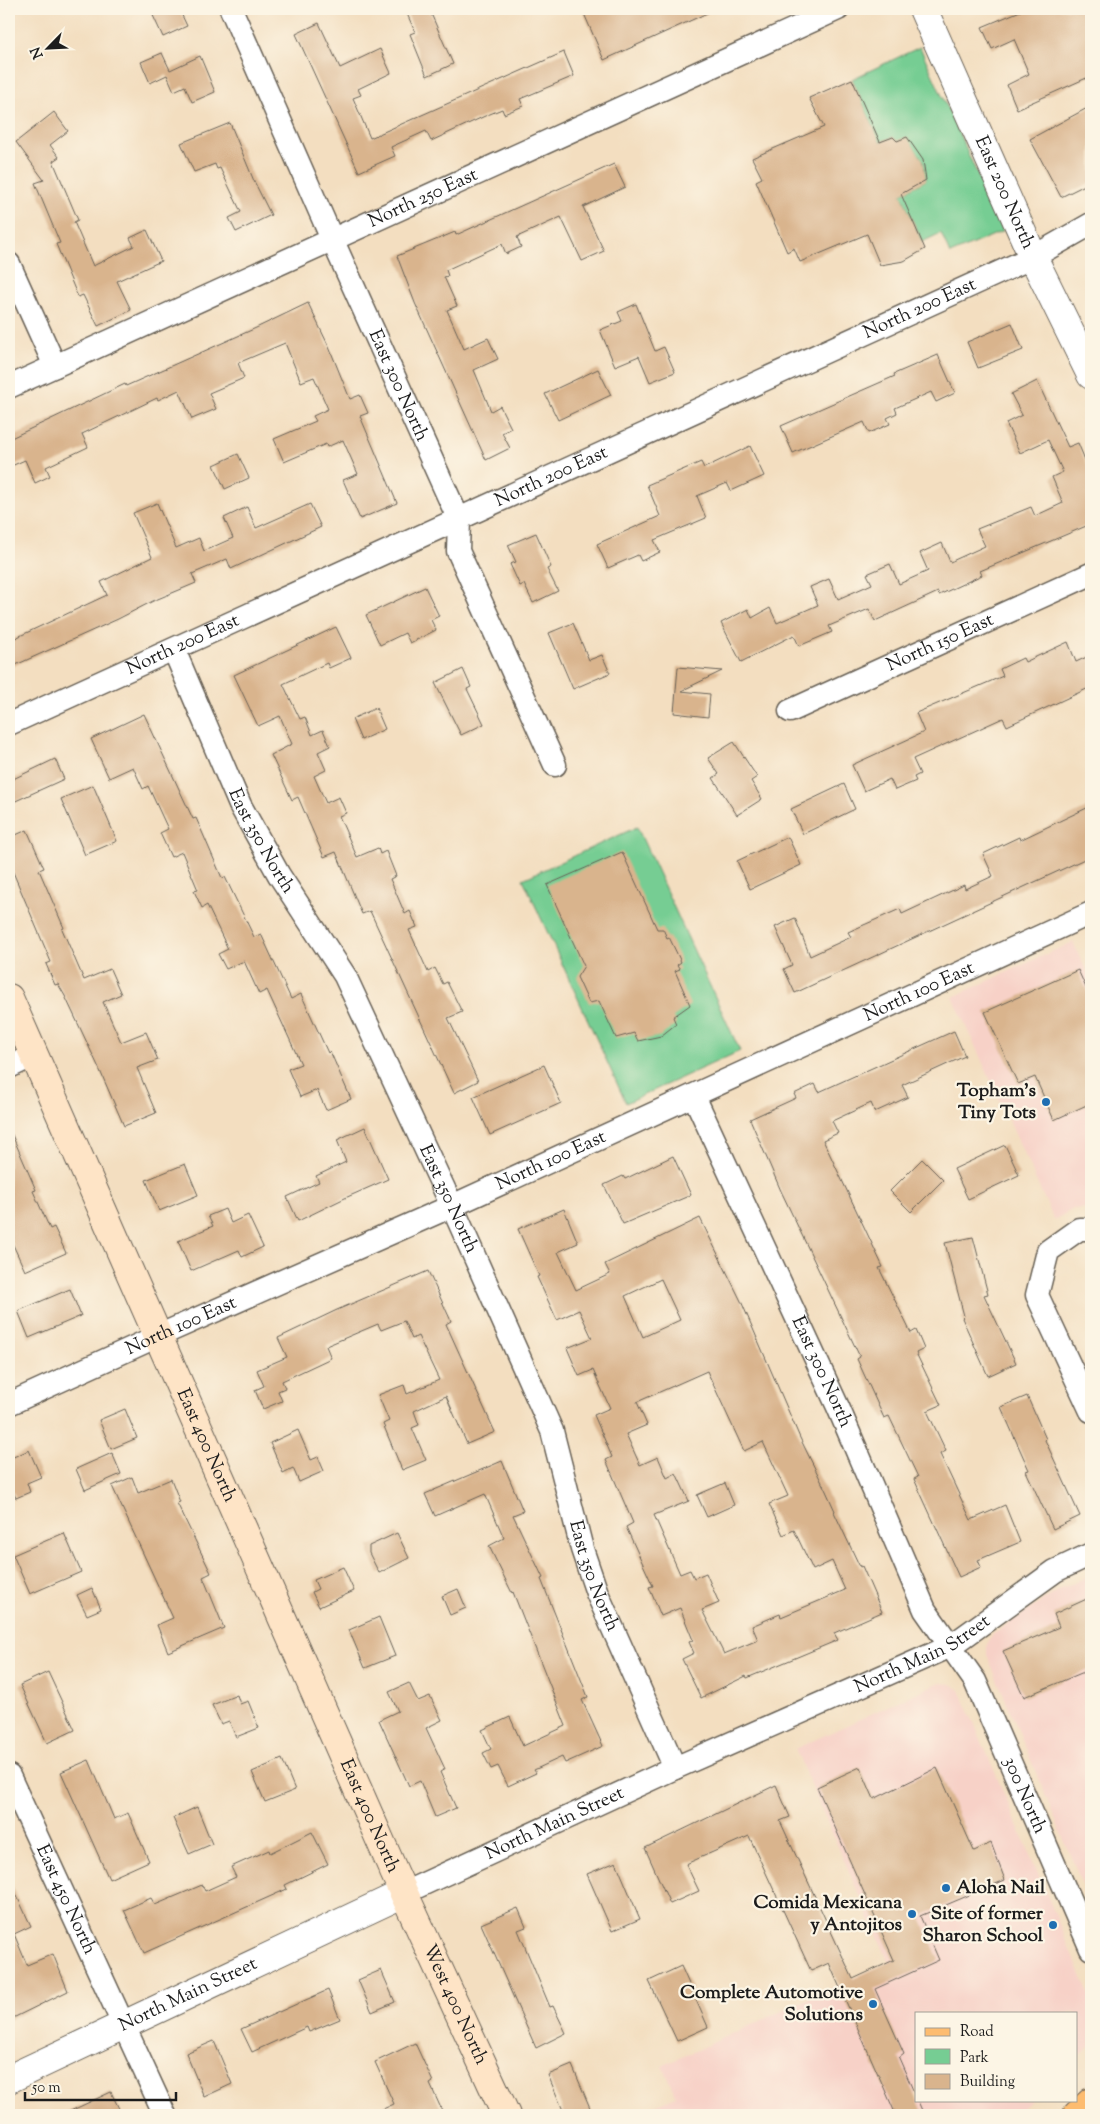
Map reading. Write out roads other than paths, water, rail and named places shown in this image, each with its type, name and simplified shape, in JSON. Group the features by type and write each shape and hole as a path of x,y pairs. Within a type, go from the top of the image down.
{"main road":[{"name":"East 400 North","path":"9,998 404,1893"},
{"name":"West 400 North","path":"404,1893 506,2115"},
{"path":"1077,2115 1091,2102"}],"street":[{"name":"East 300 North","path":"231,9 459,520 458,551 555,765"},
{"name":"North 250 East","path":"9,387 838,9"},
{"name":"East 200 North","path":"923,9 1034,257 1091,375"},
{"name":"North 200 East","path":"9,724 1034,257 1091,224"},
{"path":"9,264 56,366"},
{"name":"North 150 East","path":"790,711 1091,574"},
{"name":"East 350 North","path":"174,650 240,805 279,875 345,976 452,1206 552,1431 577,1530 597,1593 676,1768"},
{"name":"North 100 East","path":"9,1404 452,1206 1091,913"},
{"path":"9,1067 34,1056"},
{"name":"East 300 North","path":"694,1096 838,1407 925,1610 951,1646"},
{"path":"1091,1229 1078,1230 1048,1251 1037,1295 1091,1411"},
{"name":"North Main Street","path":"9,2079 404,1893 676,1768 951,1646 1055,1571 1091,1554"},
{"name":"300 North","path":"951,1646 975,1681 1091,1950"},
{"name":"East 450 North","path":"9,1776 165,2115"}],"place":[{"name":"Topham's Tiny Tots","path":"1046,1102"},
{"name":"Aloha Nail","path":"946,1888"},
{"name":"Comida Mexicana y Antojitos","path":"912,1914"},
{"name":"Site of former Sharon School","path":"1053,1925"},
{"name":"Complete Automotive Solutions","path":"873,2004"}]}
